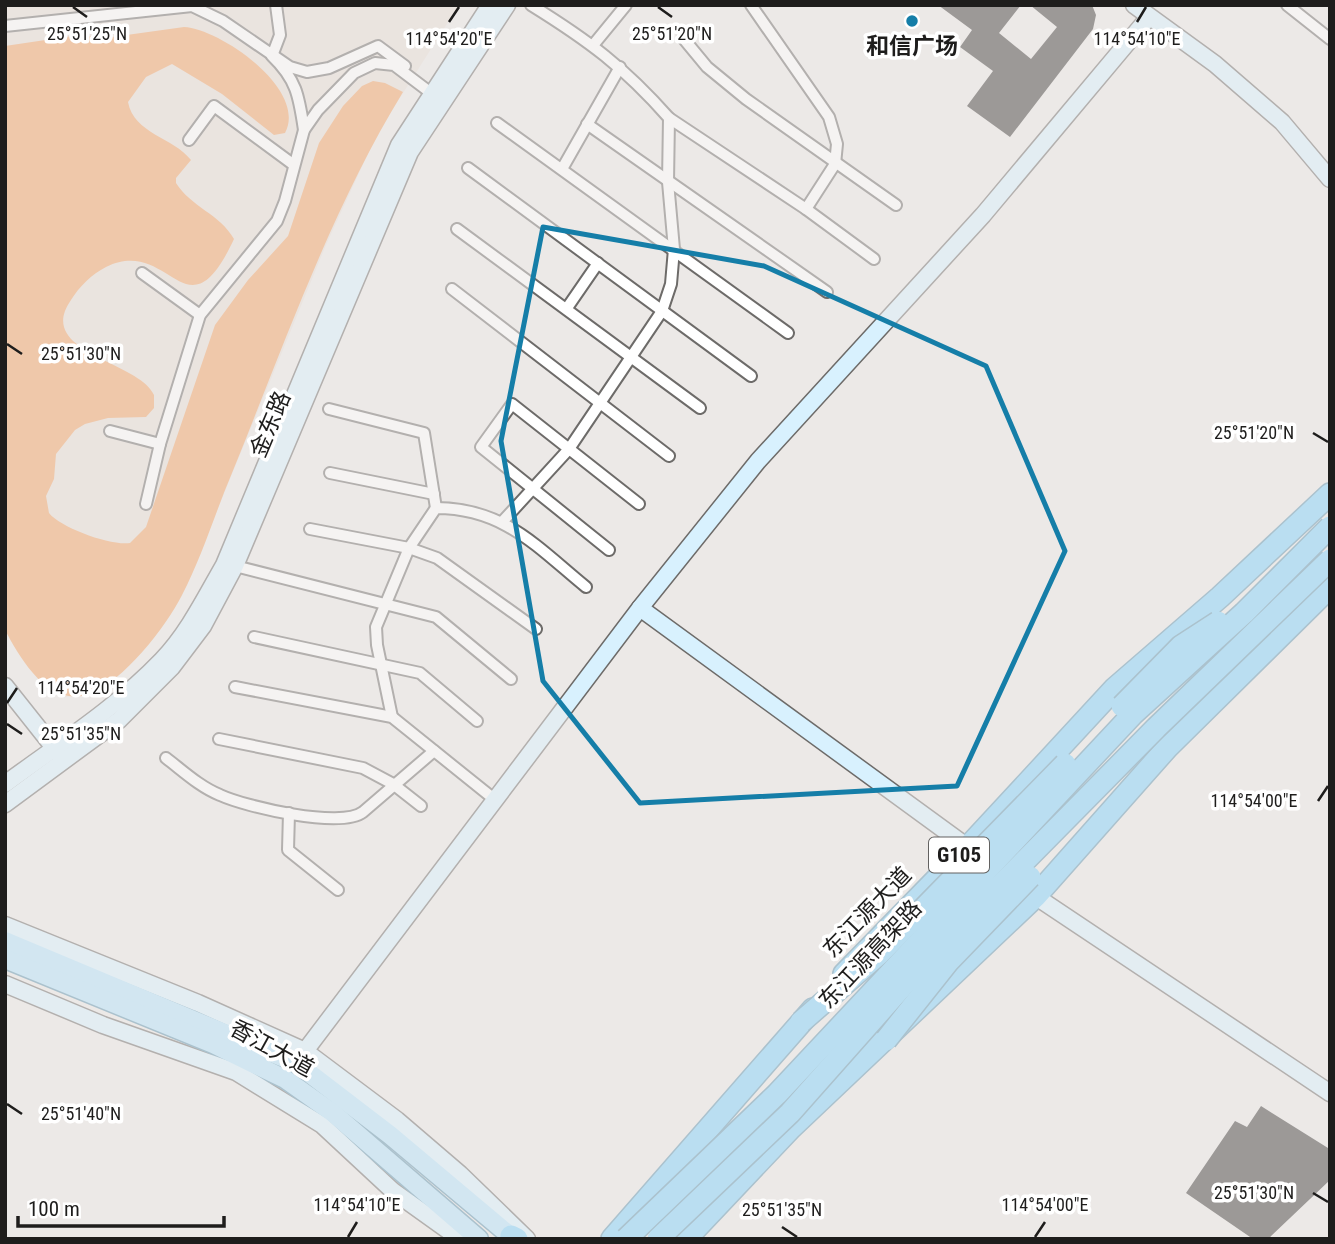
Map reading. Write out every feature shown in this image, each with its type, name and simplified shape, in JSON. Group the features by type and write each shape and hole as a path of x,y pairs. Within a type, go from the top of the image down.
{"highway":[{"name":"东江源大道","path":"616,1238 845,973 968,847 1115,688 1220,597 1330,494"},
{"name":"东江源高架路","path":"616,1238 777,1094 899,960 1133,715 1330,527"},
{"name":"东江源高架路","path":"658,1239 790,1113 915,972 1156,728 1268,623 1330,560"},
{"path":"686,1239 791,1128 886,1041 1035,897 1167,748 1330,587"},
{"path":"802,1022 880,953 1181,646 1264,592"},
{"path":"886,1041 948,962 1208,696 1268,623"}],"main road":[{"path":"5,941 300,1057 390,1135 517,1238"},
{"name":"香江大道","path":"5,959 214,1044 285,1079 332,1113 479,1239"}],"street":[{"path":"272,56 280,36 276,5"},
{"name":"金东路","path":"5,804 163,659 193,621 224,565 398,145 490,5"},
{"name":"金东路","path":"5,784 119,720 172,667 203,626 235,566 410,152 507,5"},
{"path":"531,5 594,44 669,118 806,209 874,259"},
{"path":"594,44 626,5"},
{"path":"751,5 829,117 836,144 835,164 806,209"},
{"path":"1134,5 1215,64 1282,122 1330,179"},
{"path":"1287,5 1330,39"},
{"path":"5,26 192,6 223,21 290,67 307,72 329,68 378,46 389,51 431,93"},
{"path":"5,925 198,1003 300,1057 640,608 758,461 983,215 1149,17"},
{"path":"683,38 698,52 707,67 746,99 896,205"},
{"path":"272,56 289,73 296,87 304,130"},
{"path":"146,504 160,444 200,315 277,221 304,130 354,73 375,63 394,65 414,77"},
{"path":"562,169 620,67"},
{"path":"189,140 214,106 294,165"},
{"path":"503,521 569,449 602,404 662,311 671,284 674,248 668,182 669,118"},
{"path":"497,123 674,248 788,333"},
{"path":"587,124 827,292"},
{"path":"468,168 751,376"},
{"path":"457,229 700,408"},
{"path":"566,308 598,263"},
{"path":"142,273 200,315"},
{"path":"452,289 669,456"},
{"path":"609,550 481,447 513,404 639,504"},
{"path":"329,409 424,433 436,508 409,548 376,628 392,717"},
{"path":"110,431 160,444"},
{"path":"330,473 434,494"},
{"path":"436,508 468,511 503,521 586,587"},
{"path":"310,529 409,548 437,558 536,629"},
{"path":"235,566 436,617 511,679"},
{"path":"640,608 1035,897 1330,1093"},
{"path":"254,637 420,673 477,721"},
{"path":"5,686 58,753"},
{"path":"235,687 392,717 494,800"},
{"path":"219,739 363,768 393,784 421,806"},
{"path":"166,758 220,795 289,813 355,818 433,751"},
{"path":"289,813 288,850 338,890"},
{"path":"5,984 40,1001 246,1078 322,1125 393,1191 460,1239"}],"highlighted area":[{"path":"543,227 764,266 986,366 1065,551 957,786 640,803 543,681 501,441"}],"shaded area":[{"path":"5,5 459,5 377,134 326,245 182,596 140,654 106,685 88,695 65,697 45,688 5,630"},
{"path":"184,27 219,38 257,65 273,81 284,99 289,116 285,133 274,135 222,94 172,64 146,77 128,102 138,121 191,160 176,178 176,183 189,198 221,223 234,239 217,268 203,282 190,285 147,264 128,261 106,267 96,273 71,300 63,318 66,332 93,355 145,383 154,395 154,408 146,417 108,418 85,424 75,430 56,454 54,479 46,496 49,513 75,530 99,539 130,543 146,527 215,325 248,280 288,236 319,143 343,106 362,86 373,81 385,83 403,92 353,183 331,231 202,550 175,608 155,637 116,678 89,694 61,694 49,688 28,667 5,630 5,46 79,35 105,38"}],"building":[{"path":"938,5 1021,5 999,33 1031,59 1057,27 1030,5 1092,5 1096,15 1093,29 1010,137 967,106 993,71 960,47 972,30"},
{"path":"1261,1106 1328,1148 1330,1180 1268,1239 1253,1239 1186,1193 1235,1121 1247,1127"}],"place":[{"name":"和信广场","path":"912,21"}]}
